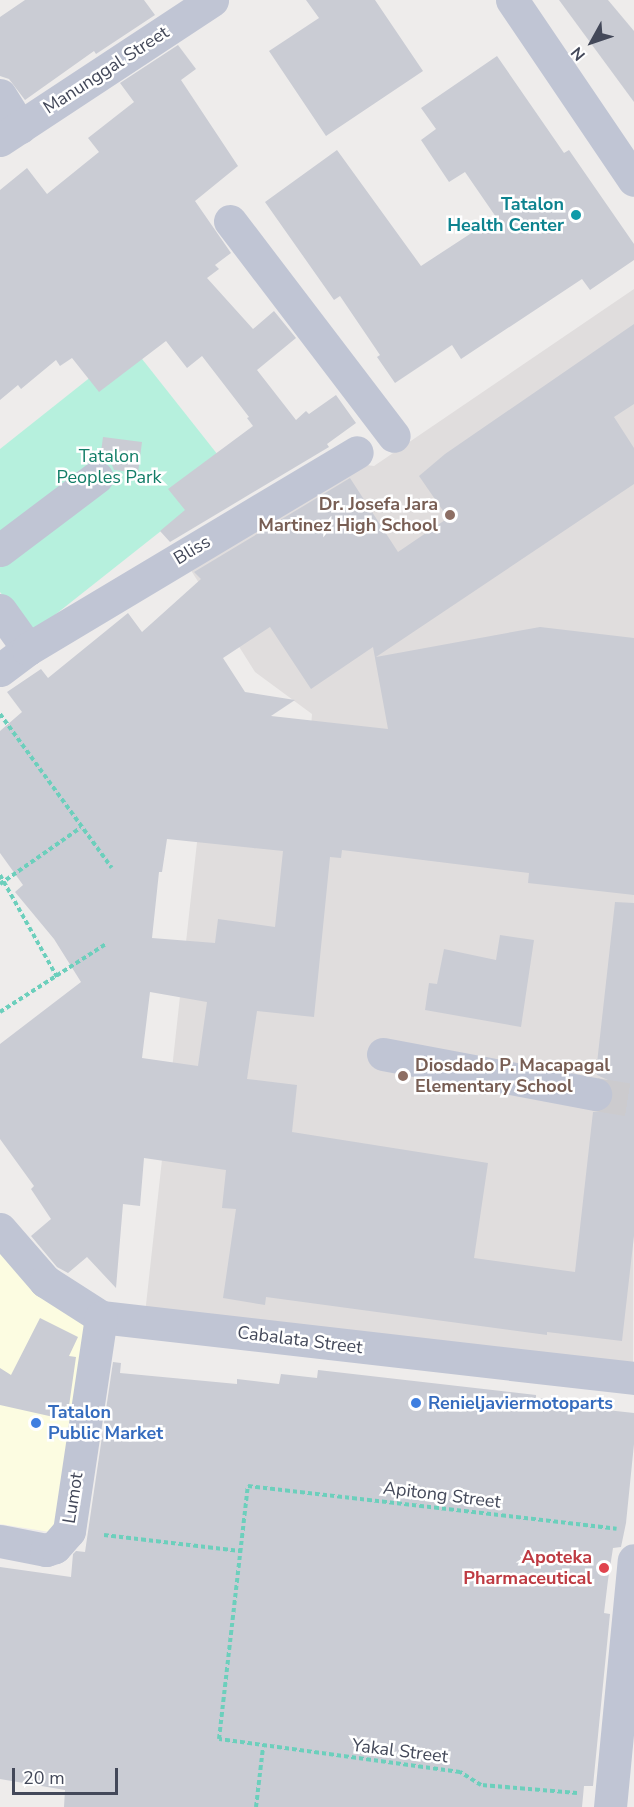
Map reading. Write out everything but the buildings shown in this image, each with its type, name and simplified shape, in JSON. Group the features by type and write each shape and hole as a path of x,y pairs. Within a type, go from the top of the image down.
{"street":[{"name":"Manunggal Street","path":"10,134 212,0"},
{"path":"512,0 634,180"},
{"path":"0,95 10,134"},
{"path":"230,221 394,436"},
{"name":"Bliss","path":"0,670 28,649 357,452"},
{"path":"0,550 97,477"},
{"path":"0,610 28,649"},
{"path":"383,1054 595,1094"},
{"name":"Cabalata Street","path":"0,1229 45,1281 101,1317 634,1378"},
{"name":"Lumot","path":"0,1541 46,1550 55,1547 69,1531 101,1317"},
{"path":"610,1801 634,1560"}],"path":[{"path":"0,714 80,828 112,868"},
{"path":"1,883 80,828"},
{"path":"0,874 1,883 57,977"},
{"path":"0,1012 106,944"},
{"name":"Apitong Street","path":"240,1551 248,1486 622,1530"},
{"path":"69,1531 240,1551"},
{"name":"Yakal Street","path":"240,1551 219,1739 264,1747 460,1772 481,1785 610,1801"},
{"path":"256,1807 264,1747"}],"shaded area":[{"name":"Dr. Josefa Jara Martinez High School","path":"634,289 634,835 306,795 312,714 255,672 187,564 351,463 374,466"},
{"name":"Diosdado P. Macapagal Elementary School","path":"203,788 634,838 633,1371 145,1314"},
{"name":"Tatalon Public Market","path":"0,1249 89,1322 56,1533 0,1524"}],"green space":[{"name":"Tatalon Peoples Park","path":"131,345 233,474 32,633 0,592 0,449"}],"tunnel":[{"path":"595,1094 634,1100"}],"place":[{"name":"Tatalon Health Center","path":"576,215"},
{"name":"Dr. Josefa Jara Martinez High School","path":"450,515"},
{"name":"Diosdado P. Macapagal Elementary School","path":"403,1076"},
{"name":"Renieljaviermotoparts","path":"416,1403"},
{"name":"Tatalon Public Market","path":"36,1423"},
{"name":"Apoteka Pharmaceutical","path":"604,1568"}]}
